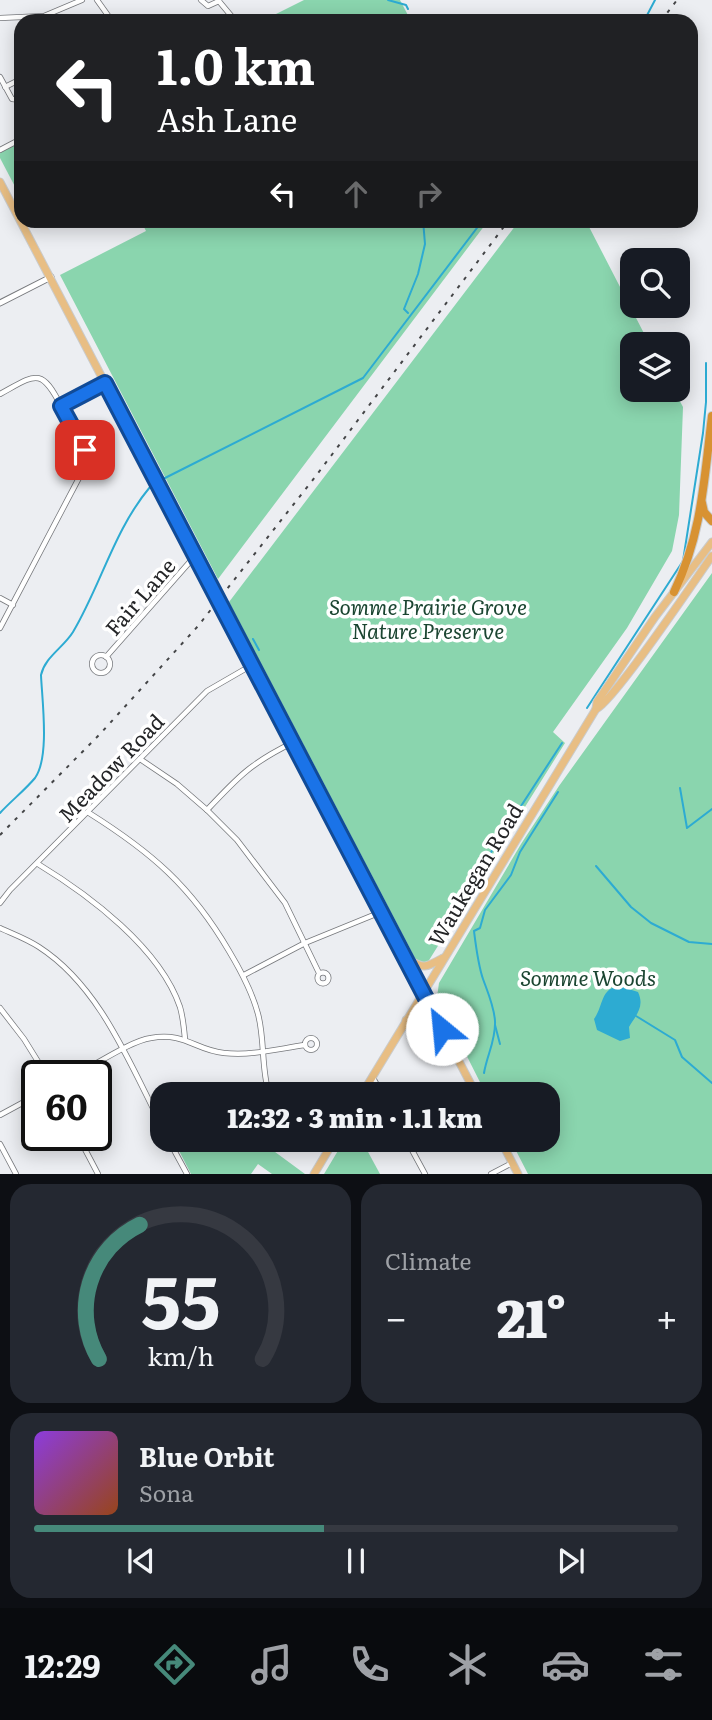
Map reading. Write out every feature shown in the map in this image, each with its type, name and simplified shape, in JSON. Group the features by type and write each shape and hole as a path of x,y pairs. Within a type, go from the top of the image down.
{"highway":[{"path":"674,592 695,540 712,416"},
{"path":"702,500 704,512 712,521"}],"main road":[{"path":"0,182 14,208"},
{"path":"25,228 470,1082"},
{"name":"Waukegan Road","path":"369,1082 596,709 597,702 712,542"},
{"name":"Waukegan Road","path":"596,709 602,706 627,675 712,556"},
{"path":"404,958 421,967 428,967 443,958"},
{"path":"406,1020 421,1012 435,1015"},
{"path":"314,1174 327,1152"},
{"path":"506,1152 518,1174"}],"street":[{"path":"49,14 82,0"},
{"path":"201,0 208,6 218,1"},
{"path":"0,77 14,99"},
{"path":"5,87 14,82"},
{"path":"0,303 51,277"},
{"path":"0,394 27,379 38,377 50,383 85,450 80,476 0,628"},
{"path":"61,406 105,383"},
{"name":"Fair Lane","path":"106,657 195,556"},
{"path":"0,598 13,605"},
{"name":"Meadow Road","path":"0,904 10,890 207,691 252,664"},
{"path":"207,810 244,770 292,743"},
{"path":"140,759 177,784 207,810 258,866 285,903 319,973"},
{"path":"89,813 131,839 160,863 188,891 213,923 244,975 258,1015 267,1082"},
{"path":"38,864 78,888 123,927 153,961 180,1007 186,1039"},
{"path":"244,975 305,943 381,912"},
{"path":"0,928 40,947 86,990 150,1104"},
{"path":"0,1008 37,1060"},
{"path":"104,1060 148,1038 166,1036 186,1039 221,1053 253,1055 305,1045"},
{"path":"372,1076 375,1082"},
{"path":"0,1115 21,1104"},
{"path":"0,1144 16,1174"},
{"path":"86,1151 98,1174"},
{"path":"175,1152 187,1174"},
{"path":"413,1152 425,1174"},
{"path":"491,1174 512,1163"}],"green space":[{"path":"304,0 400,0 407,14 276,14"},
{"path":"14,145 14,185 0,158 0,152"},
{"path":"144,228 483,228 218,579 60,275 146,231"},
{"name":"Somme Prairie Grove Nature Preserve","path":"514,228 590,228 620,287 620,318 636,318 643,332 620,332 620,402 680,402 683,407 679,515 672,551 627,628 553,732 565,743 426,965 418,964 229,602"},
{"name":"Somme Woods","path":"712,573 712,1174 528,1174 517,1152 560,1152 560,1082 480,1082 437,997 439,983 521,844 559,786"},
{"path":"180,1152 275,1152 305,1174 272,1174 258,1164 251,1174 191,1174"},
{"path":"337,1152 368,1152 380,1174 324,1174"}],"water":[{"path":"619,986 638,992 641,1002 629,1027 630,1038 620,1041 597,1030 594,1019 608,990"}],"waterway":[{"path":"388,0 406,5 408,9"},
{"path":"648,14 655,0"},
{"path":"408,313 404,309 418,274 425,244 424,228"},
{"path":"165,478 363,378 477,228"},
{"path":"587,708 683,561 703,433 706,363"},
{"path":"0,813 35,778 40,769 44,743 43,669 73,632 117,539 150,487"},
{"path":"253,639 259,650"},
{"path":"445,923 562,743"},
{"path":"680,788 687,828 712,809"},
{"path":"484,1073 495,1021 480,967 474,931 480,928 485,910 511,875 520,852 558,792"},
{"path":"596,866 631,907 651,923 689,942 712,944"},
{"path":"636,1016 675,1040 682,1057 712,1083"},
{"path":"495,1025 500,1044"}],"railway":[{"path":"666,14 677,0"},
{"path":"0,835 101,733 198,626 312,481 503,228"}],"route":[{"path":"85,450 61,406 105,383 442,1029"}]}
